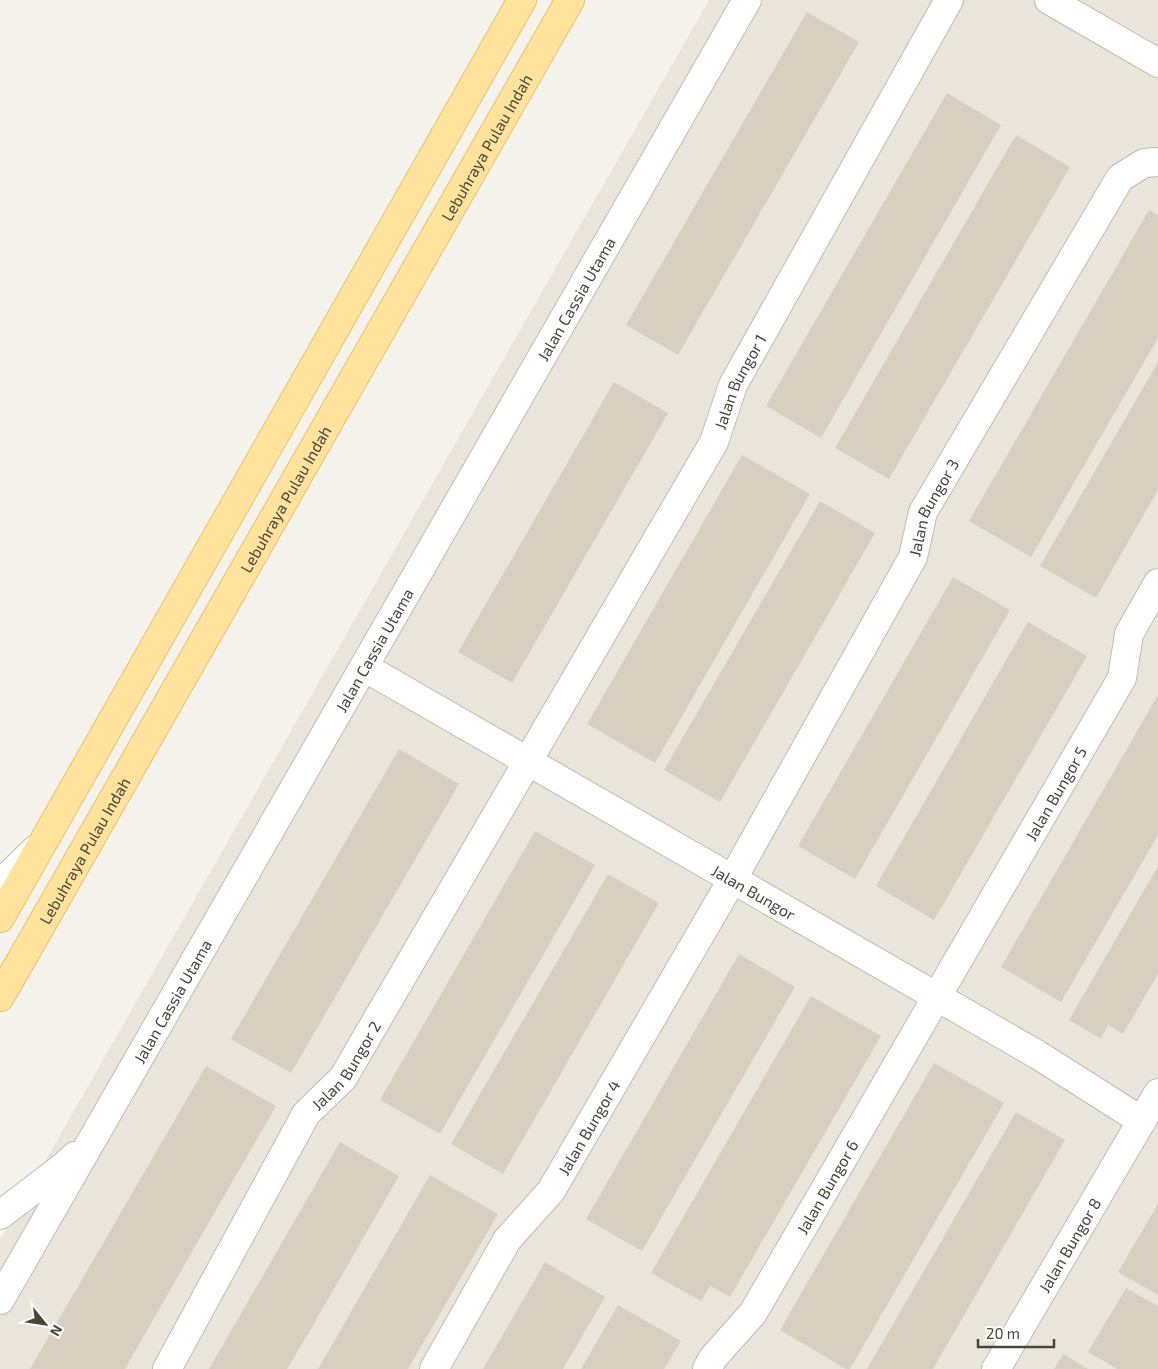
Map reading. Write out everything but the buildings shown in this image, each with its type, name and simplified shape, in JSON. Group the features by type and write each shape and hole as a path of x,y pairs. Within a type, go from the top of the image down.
{"main road":[{"path":"0,918 522,0"},
{"name":"Lebuhraya Pulau Indah","path":"0,997 570,0"}],"street":[{"name":"Jalan Cassia Utama","path":"0,1300 748,0"},
{"name":"Jalan Bungor 1","path":"528,762 714,442 733,385 949,0"},
{"path":"1049,0 1158,63"},
{"name":"Jalan Bungor 3","path":"732,880 913,557 923,512 1120,178 1144,163 1158,162"},
{"name":"Jalan Bungor 5","path":"938,997 1122,678 1129,634 1158,584"},
{"name":"Jalan Bungor","path":"364,667 1038,1055 1142,1121"},
{"name":"Jalan Bungor 2","path":"166,1369 306,1114 343,1078 528,762"},
{"path":"0,884 43,842"},
{"name":"Jalan Bungor 4","path":"434,1369 507,1240 551,1191 732,880"},
{"name":"Jalan Bungor 6","path":"707,1369 713,1358 753,1313 938,997"},
{"name":"Jalan Bungor 8","path":"996,1369 1158,1093"},
{"path":"0,1215 63,1167 94,1137"}],"shaded area":[{"path":"709,0 1158,0 1158,1369 0,1369 0,1240"}]}
